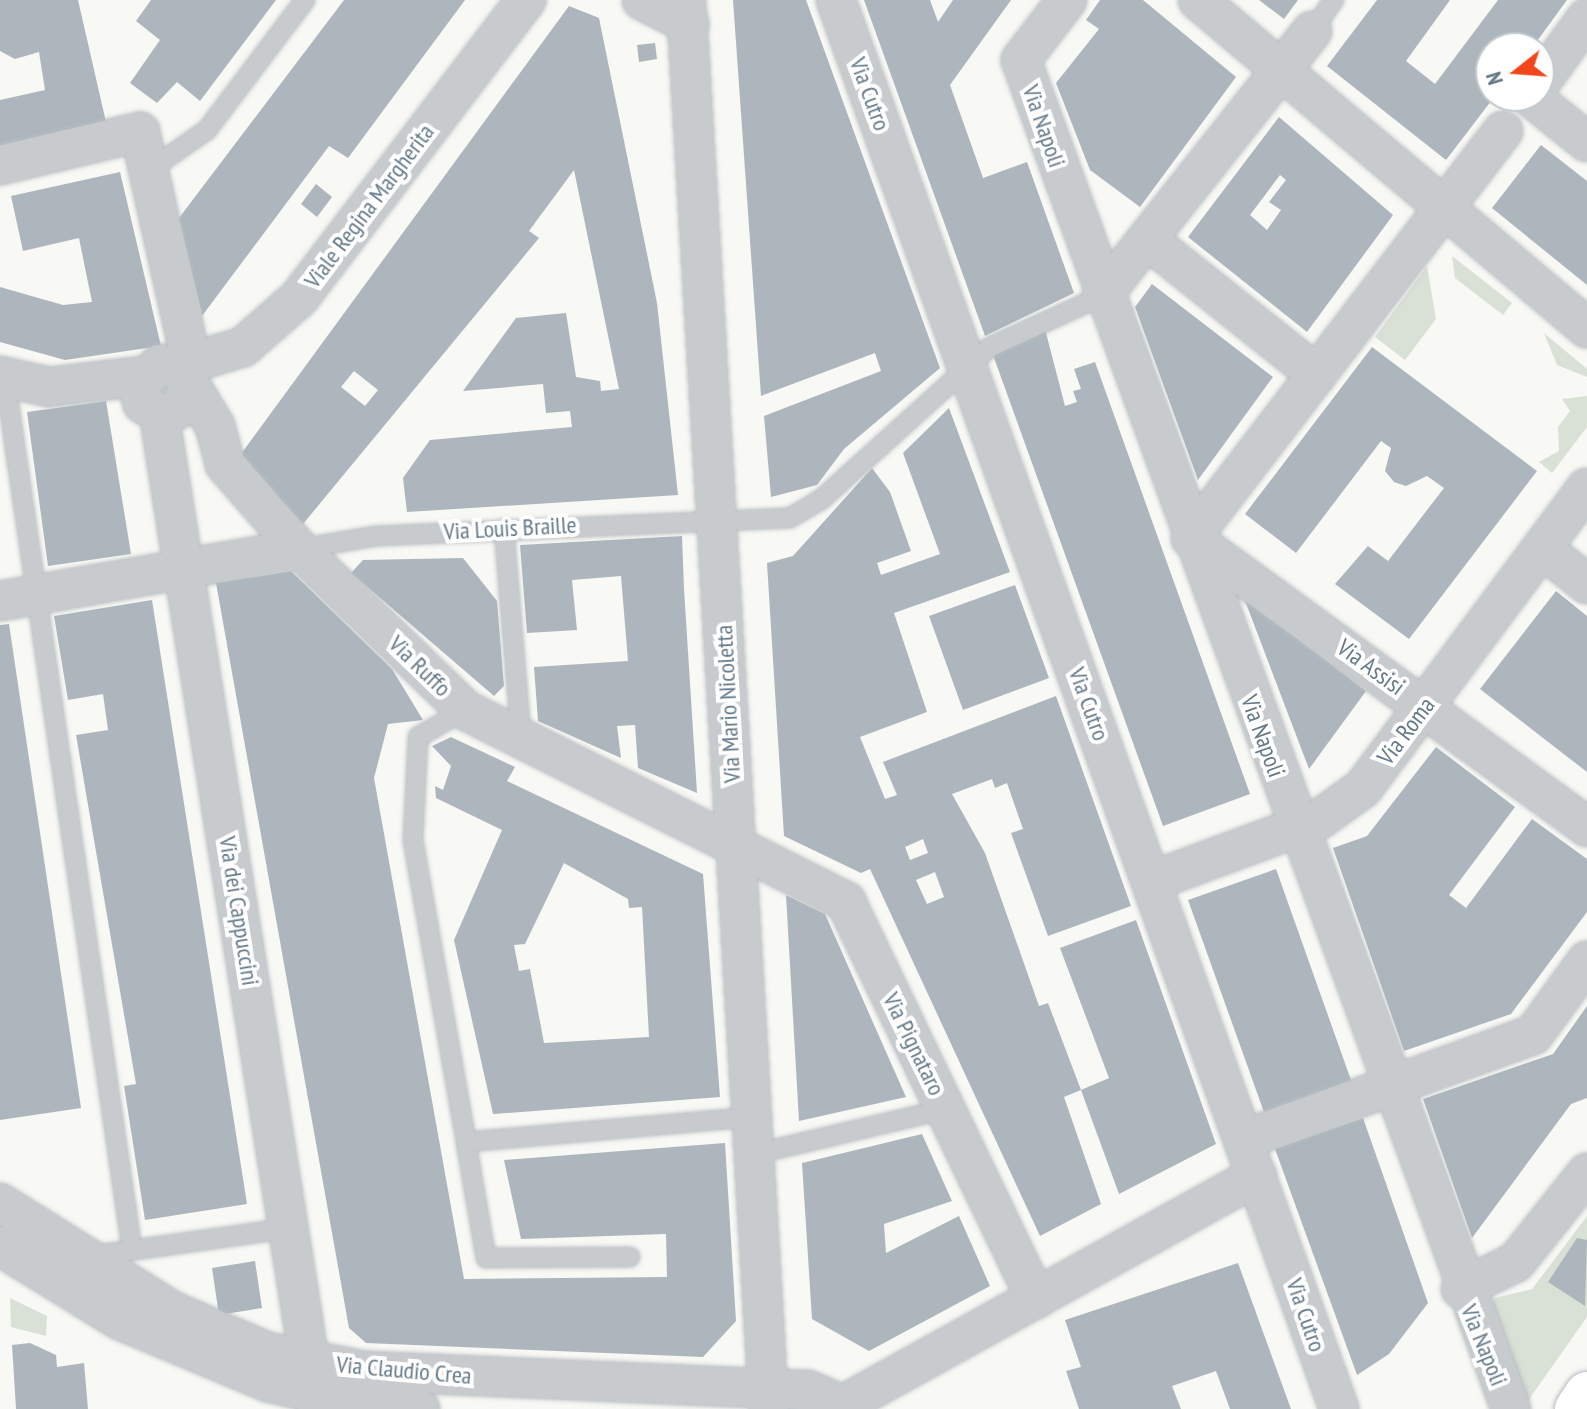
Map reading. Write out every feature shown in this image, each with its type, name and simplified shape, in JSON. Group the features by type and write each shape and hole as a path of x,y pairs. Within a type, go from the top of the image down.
{"street":[{"name":"Viale Regina Margherita","path":"2,377 49,387 172,382 243,347 299,298 526,0"},
{"path":"642,0 687,12"},
{"name":"Via Cutro","path":"836,0 1339,1409"},
{"name":"Via Napoli","path":"1067,0 1021,60 1102,296 1461,1289 1511,1409"},
{"path":"1198,0 1587,328"},
{"name":"Via Mario Nicoletta","path":"687,12 768,1400"},
{"path":"1555,62 1587,18"},
{"path":"1102,296 1312,31"},
{"path":"1553,112 1587,142"},
{"path":"1191,538 1503,131"},
{"name":"Via dei Cappuccini","path":"0,165 140,132 148,171 172,382 184,572 315,1388"},
{"path":"1148,240 1317,375"},
{"name":"Via Ruffo","path":"172,382 215,426 225,464 299,549 465,710 736,842"},
{"name":"Via Roma","path":"1152,881 1296,829 1363,788 1587,488"},
{"name":"Via Assisi","path":"1191,538 1587,827"},
{"name":"Via Louis Braille","path":"16,599 184,572 299,549"},
{"path":"1543,549 1587,584"},
{"name":"Via Pignataro","path":"736,842 846,902 1036,1299"},
{"path":"1245,1139 1533,1035 1587,961"},
{"path":"1461,1289 1516,1262 1587,1173"},
{"name":"Via Claudio Crea","path":"315,1388 365,1371 768,1400 808,1390 848,1406 1257,1176"},
{"name":"Via Claudio Crea","path":"0,1203 172,1311 267,1352 315,1388"},
{"name":"Via Claudio Crea","path":"0,1246 120,1320 315,1388 420,1409"},
{"path":"1577,1409 1587,1394"}],"lane":[{"path":"148,171 207,130 305,0"},
{"path":"1312,31 1334,0"},
{"path":"1503,131 1518,112"},
{"name":"Via Louis Braille","path":"299,549 504,529 717,516 778,521 799,514 967,366 1042,319 1102,296"},
{"path":"2,377 16,599 132,1250"},
{"path":"504,529 521,738"},
{"path":"465,710 418,737 413,840 486,1258 630,1257"},
{"path":"466,1142 754,1136 946,1109"},
{"path":"83,1256 290,1228"}],"shaded area":[{"path":"1452,256 1512,303 1503,315 1455,278"},
{"path":"1427,266 1436,319 1405,360 1375,337"},
{"path":"1544,333 1587,369 1587,377 1557,365"},
{"path":"1587,396 1587,427 1552,473 1539,462 1559,451 1558,427 1570,411 1562,399"},
{"path":"1587,1216 1587,1317 1527,1402 1490,1306 1495,1298 1532,1289"},
{"path":"10,1298 47,1316 46,1336 11,1327"}],"building":[{"path":"0,0 78,0 106,122 0,146 0,100 45,90 39,52 15,59 0,51"},
{"path":"151,0 276,0 200,101 177,82 157,103 130,83 160,40 136,21"},
{"path":"344,0 465,0 348,158 329,146 202,316 179,218"},
{"path":"733,0 806,0 940,368 844,449 817,485 771,497 764,416 881,371 875,353 761,396"},
{"path":"864,0 930,0 938,22 953,0 1011,0 950,85 983,178 1027,162 1074,293 985,336"},
{"path":"1100,0 1143,0 1236,77 1140,207 1090,170 1056,83 1099,29 1086,20"},
{"path":"1259,0 1298,0 1284,19"},
{"path":"1377,0 1450,0 1406,61 1435,84 1498,0 1567,0 1544,32 1475,32 1475,112 1483,112 1446,160 1327,66"},
{"path":"569,6 599,18 657,303 678,495 407,512 403,478 430,440 572,427 570,411 546,413 543,384 463,391 516,318 566,313 576,377 600,381 601,391 619,389 574,170 529,231 539,238 303,524 238,458","holes":["354,371 378,390 365,406 341,387"]},
{"path":"655,43 657,59 639,62 637,45"},
{"path":"1279,117 1393,215 1307,332 1188,237","holes":["1280,175 1286,180 1269,202 1281,210 1267,230 1250,215"]},
{"path":"1541,145 1587,181 1587,285 1492,208"},
{"path":"120,172 161,346 65,360 0,342 0,287 63,305 92,302 79,238 23,251 11,196"},
{"path":"316,184 332,197 317,217 301,204"},
{"path":"1152,284 1273,377 1198,480 1135,307"},
{"path":"1045,329 1065,406 1077,402 1073,391 1081,389 1074,369 1095,362 1250,794 1163,826 993,355"},
{"path":"1372,347 1537,471 1409,639 1335,584 1368,546 1388,561 1444,488 1427,476 1406,486 1394,482 1385,471 1391,448 1381,441 1296,553 1245,514"},
{"path":"106,401 131,554 48,566 27,412"},
{"path":"949,408 1010,572 894,613 927,712 860,737 885,799 897,795 883,762 1056,696 1131,906 1048,936 1011,833 1023,829 1007,783 995,788 992,779 952,794 985,853 1039,1006 1048,1003 1081,1090 1064,1097 1101,1204 1040,1236 870,869 861,873 784,836 767,563 793,556 872,468 890,492 911,551 877,563 881,575 940,554 903,453","holes":["923,839 928,853 910,860 905,847","935,872 944,897 927,904 916,880"]},
{"path":"682,536 697,793 638,768 635,725 617,726 621,758 538,721 534,667 628,661 621,576 572,580 577,630 527,633 520,545"},
{"path":"463,558 497,601 504,686 494,696 351,573 363,560"},
{"path":"291,571 392,669 423,720 388,724 374,778 464,1279 667,1277 666,1234 521,1239 504,1160 725,1143 736,1321 703,1357 366,1343 349,1328 216,583"},
{"path":"1015,585 1049,678 963,710 929,616"},
{"path":"1556,591 1587,616 1587,772 1480,689"},
{"path":"1244,598 1366,691 1309,769"},
{"path":"152,600 247,1204 145,1220 124,1086 136,1084 76,735 108,730 103,694 68,700 54,616"},
{"path":"9,624 81,1108 0,1120 0,625"},
{"path":"451,737 515,767 507,781 703,874 720,1097 493,1114 454,940 502,830 436,798 435,786 443,790 451,766 432,746","holes":["564,863 628,899 629,908 642,907 649,1037 544,1043 530,969 519,971 514,945 525,944"]},
{"path":"1436,747 1515,807 1449,895 1466,908 1532,819 1587,859 1587,912 1511,1014 1404,1051 1333,848 1367,836"},
{"path":"1276,869 1352,1083 1265,1115 1188,900"},
{"path":"786,895 825,914 906,1097 799,1121"},
{"path":"1136,920 1216,1144 1119,1194 1081,1090 1109,1078 1060,948"},
{"path":"1587,1006 1587,1098 1571,1104 1472,1238 1423,1099 1553,1054"},
{"path":"1363,1118 1428,1303 1389,1354 1357,1375 1275,1149"},
{"path":"922,1134 952,1201 884,1224 886,1253 959,1216 990,1286 869,1351 812,1319 802,1163"},
{"path":"1577,1238 1587,1240 1585,1306 1548,1282"},
{"path":"255,1261 262,1308 219,1315 212,1268"},
{"path":"1238,1263 1291,1409 1230,1409 1216,1371 1172,1386 1181,1409 1079,1409 1066,1371 1081,1367 1065,1320"},
{"path":"30,1343 56,1355 57,1367 84,1363 88,1409 16,1409 12,1345"}]}
